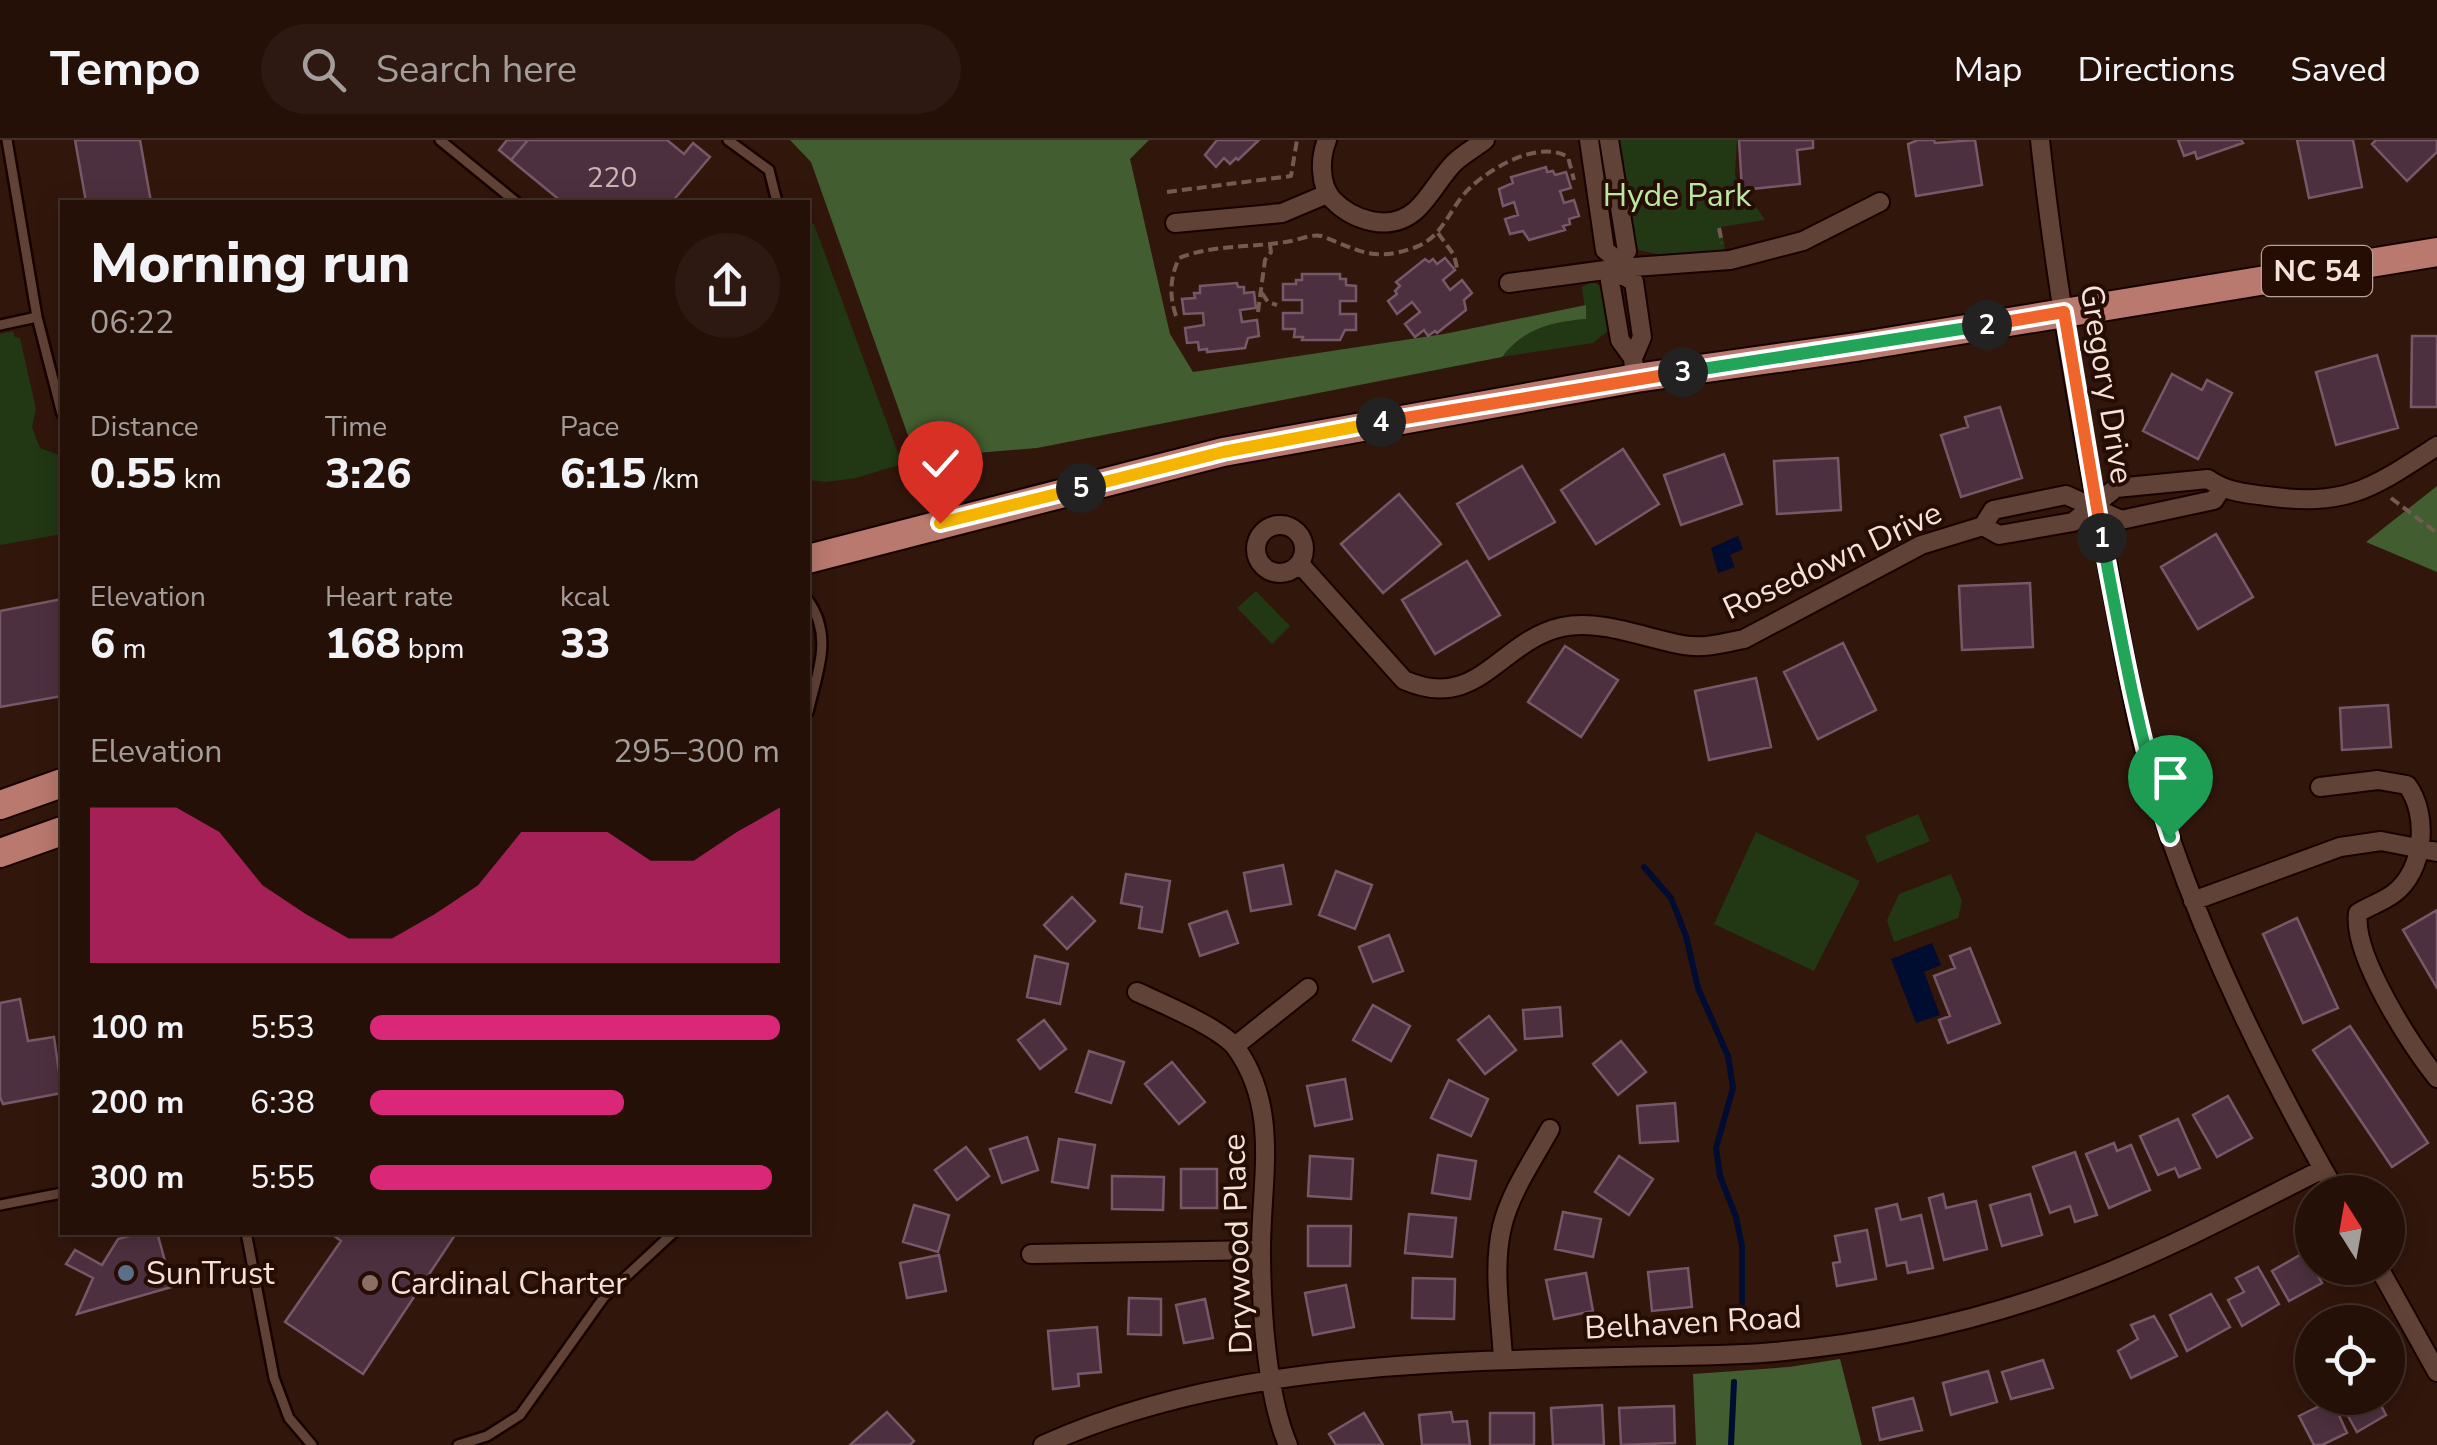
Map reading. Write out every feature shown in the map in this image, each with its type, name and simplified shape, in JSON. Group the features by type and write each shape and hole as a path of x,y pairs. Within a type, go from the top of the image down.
{"main road":[{"name":"NC 54","path":"810,558 1223,452 1634,368 2064,312 2437,252"},
{"path":"0,805 60,784"},
{"path":"0,853 60,832"}],"street":[{"path":"1327,140 1321,160 1328,194 1349,215 1374,223 1394,221 1413,213 1455,162 1486,140"},
{"path":"1588,140 1606,250 1620,268"},
{"path":"1609,140 1627,250 1610,281 1620,340 1634,368"},
{"name":"Gregory Drive","path":"2040,140 2096,506 2127,671 2156,792 2235,1003 2326,1175"},
{"path":"1175,223 1282,213 1328,194"},
{"path":"1509,283 1620,268 1730,260 1804,240 1880,202"},
{"path":"2221,489 2214,500 2121,520 2096,506 2116,488 2208,479 2221,489 2304,501 2333,499 2375,486 2437,446"},
{"name":"Rosedown Drive","path":"1300,564 1404,680 1423,689 1445,691 1469,683 1543,634 1562,627 1612,628 1686,646 1712,646 1744,639 1921,545 1983,526 1993,510 2066,495 2096,506"},
{"name":"Rosedown Drive","path":"1983,526 1999,534 2073,522 2096,506"},
{"path":"2320,787 2378,780 2407,785 2418,800 2428,850 2393,894 2358,914 2356,927 2406,1037 2437,1078"},
{"path":"2194,901 2340,846 2381,841 2428,850"},
{"path":"1137,992 1184,1013 1235,1046 1308,988"},
{"name":"Drywood Place","path":"1235,1046 1258,1093 1267,1131 1260,1250 1272,1381 1278,1418 1288,1445"},
{"path":"1504,1360 1498,1260 1501,1230 1507,1209 1550,1129"},
{"name":"Belhaven Road","path":"1042,1445 1104,1419 1149,1406 1272,1381 1367,1368 1504,1360 1772,1352 1858,1341 1979,1316 2111,1271 2323,1169"},
{"path":"1031,1254 1260,1250"},
{"path":"2388,1285 2437,1372"}],"lane":[{"path":"7,140 37,317 60,406"},
{"path":"440,140 514,200"},
{"path":"728,140 768,170 776,200"},
{"path":"0,181 14,179"},
{"path":"0,325 37,317"},
{"path":"810,603 824,654 810,688"},
{"path":"0,1205 60,1193"},
{"path":"247,1235 274,1378 289,1418 312,1445"},
{"path":"458,1445 486,1436 520,1414 604,1298 671,1235"}],"path":[{"path":"1167,192 1291,176 1297,140"},
{"path":"1438,232 1454,255 1458,272"},
{"path":"1258,312 1264,260 1271,252 1270,245"},
{"path":"1262,293 1268,302 1277,305"},
{"path":"2375,486 2437,533"}],"green space":[{"path":"790,140 1149,140 1130,159 1170,334 1193,372 1444,334 1586,305 1586,319 1540,328 1520,339 1502,357 1037,448 916,458 811,162"},
{"name":"Hyde Park","path":"1613,140 1737,140 1735,176 1765,220 1721,227 1726,255 1661,255 1630,248"},
{"path":"814,224 902,464 856,478 826,482 810,480 810,225"},
{"path":"1591,282 1606,294 1609,330 1593,343 1502,357 1520,339 1540,328 1586,319 1582,287"},
{"path":"13,331 20,338 36,409 32,427 40,448 60,457 60,534 0,545 0,334"},
{"path":"2437,486 2437,572 2366,542"},
{"path":"1256,591 1290,626 1272,644 1237,608"},
{"path":"1918,814 1930,841 1877,863 1865,836"},
{"path":"1756,832 1860,881 1814,971 1714,924"},
{"path":"1951,874 1962,901 1958,918 1894,942 1887,920 1899,894"},
{"path":"1840,1359 1862,1445 1696,1445 1693,1374"}],"water":[{"path":"1738,536 1743,549 1730,555 1735,567 1718,573 1711,548"},
{"path":"1932,943 1941,965 1924,972 1940,1015 1916,1023 1891,959"}],"building":[{"path":"75,140 140,140 151,200 86,200"},
{"path":"507,140 528,140 511,160 499,150"},
{"path":"528,140 667,140 684,154 693,143 710,157 674,200 560,200 511,160"},
{"path":"1217,140 1259,140 1238,160 1230,164 1224,158 1216,167 1205,155"},
{"path":"1739,140 1813,140 1813,148 1797,150 1800,184 1742,190"},
{"path":"1918,140 1975,140 1982,185 1916,196 1908,144"},
{"path":"2178,140 2243,143 2197,159 2195,152 2184,156"},
{"path":"2297,140 2353,140 2362,187 2309,198"},
{"path":"2376,140 2437,140 2437,152 2407,181 2372,144"},
{"path":"1546,167 1547,172 1553,171 1555,175 1566,172 1571,188 1560,191 1564,203 1574,200 1579,216 1569,219 1570,224 1563,226 1565,230 1529,240 1523,231 1510,234 1505,219 1518,215 1514,202 1503,206 1499,189 1513,183 1511,177"},
{"path":"1445,258 1455,270 1443,280 1450,290 1462,280 1472,293 1464,300 1466,310 1437,333 1428,336 1424,330 1415,337 1405,324 1420,312 1412,302 1397,314 1388,301 1397,294 1400,286 1396,282 1425,259 1433,259 1437,264"},
{"path":"1302,274 1340,274 1346,285 1356,286 1356,301 1340,301 1340,314 1356,314 1356,330 1345,330 1340,340 1302,340 1303,337 1294,337 1295,329 1283,329 1283,313 1302,313 1302,300 1283,300 1283,284 1296,284 1296,280 1302,280"},
{"path":"1237,283 1244,287 1244,293 1254,292 1256,308 1240,310 1242,322 1257,320 1259,336 1248,338 1245,348 1207,352 1199,350 1198,342 1187,343 1185,328 1204,325 1203,313 1184,314 1182,299 1195,298 1200,286"},
{"path":"2412,336 2437,336 2437,407 2411,407"},
{"path":"2377,355 2398,428 2336,445 2316,372"},
{"path":"2172,374 2202,390 2207,380 2232,393 2198,459 2143,431"},
{"path":"2000,407 2022,478 1961,497 1941,435 1968,427 1965,417"},
{"path":"1623,449 1659,504 1596,544 1561,490"},
{"path":"1724,454 1742,504 1681,525 1664,475"},
{"path":"1838,458 1841,510 1777,514 1774,461"},
{"path":"1522,466 1555,522 1489,559 1457,504"},
{"path":"1399,494 1441,544 1383,593 1341,544"},
{"path":"2216,534 2253,597 2198,629 2161,567"},
{"path":"1467,561 1500,615 1435,654 1402,600"},
{"path":"2030,583 2033,647 1962,650 1959,586"},
{"path":"60,599 60,696 0,707 0,611"},
{"path":"1843,643 1876,710 1818,739 1784,672"},
{"path":"1565,646 1618,680 1581,737 1528,702"},
{"path":"1756,678 1771,747 1709,760 1695,691"},
{"path":"2388,705 2391,747 2342,750 2340,708"},
{"path":"1283,865 1291,904 1251,911 1244,873"},
{"path":"1336,871 1372,885 1355,929 1319,915"},
{"path":"1126,874 1170,881 1162,932 1139,928 1142,907 1121,903"},
{"path":"1072,897 1095,921 1067,949 1044,925"},
{"path":"2437,910 2437,988 2403,930"},
{"path":"1227,911 1238,943 1200,956 1189,924"},
{"path":"2297,918 2338,1008 2303,1023 2263,934"},
{"path":"1389,935 1403,971 1373,982 1359,947"},
{"path":"1970,948 2000,1023 1948,1043 1939,1020 1950,1016 1934,976 1955,968 1950,956"},
{"path":"1035,956 1068,964 1060,1004 1027,997"},
{"path":"20,999 28,1041 54,1037 60,1093 3,1104 0,1003"},
{"path":"1373,1005 1410,1026 1391,1061 1353,1040"},
{"path":"1560,1007 1562,1036 1525,1039 1523,1010"},
{"path":"1489,1016 1516,1050 1485,1074 1458,1040"},
{"path":"1044,1020 1066,1049 1040,1069 1018,1040"},
{"path":"2350,1026 2428,1143 2392,1167 2313,1050"},
{"path":"1621,1041 1646,1072 1618,1095 1593,1064"},
{"path":"1089,1051 1124,1062 1111,1103 1076,1092"},
{"path":"1172,1062 1205,1102 1179,1124 1145,1084"},
{"path":"1345,1079 1352,1119 1315,1126 1307,1086"},
{"path":"1449,1080 1488,1099 1471,1136 1431,1118"},
{"path":"2228,1096 2252,1138 2217,1157 2193,1115"},
{"path":"1675,1103 1678,1141 1640,1143 1637,1106"},
{"path":"2178,1119 2200,1168 2179,1177 2175,1168 2158,1175 2140,1136"},
{"path":"1027,1137 1038,1170 1002,1183 990,1149"},
{"path":"1059,1139 1095,1145 1088,1188 1052,1182"},
{"path":"2114,1143 2117,1151 2131,1145 2150,1190 2109,1208 2086,1154"},
{"path":"966,1147 989,1176 957,1200 935,1170"},
{"path":"2075,1152 2097,1215 2075,1222 2070,1206 2050,1213 2033,1167"},
{"path":"1438,1155 1476,1161 1470,1199 1432,1193"},
{"path":"1310,1156 1353,1159 1351,1199 1308,1196"},
{"path":"1619,1156 1653,1179 1629,1215 1595,1192"},
{"path":"1181,1169 1217,1169 1217,1208 1181,1208"},
{"path":"1112,1176 1164,1177 1163,1210 1112,1209"},
{"path":"1943,1194 1946,1208 1976,1201 1987,1249 1944,1260 1929,1198"},
{"path":"2030,1194 2042,1235 2002,1246 1990,1205"},
{"path":"1897,1204 1901,1220 1921,1215 1933,1268 1908,1273 1906,1262 1887,1266 1876,1209"},
{"path":"914,1205 949,1215 938,1252 903,1242"},
{"path":"1563,1212 1601,1219 1593,1257 1555,1249"},
{"path":"1409,1214 1456,1218 1452,1257 1405,1253"},
{"path":"1308,1226 1351,1226 1350,1266 1308,1266"},
{"path":"1867,1230 1876,1279 1837,1286 1833,1263 1840,1262 1835,1236"},
{"name":"SunTrust","path":"158,1235 172,1287 77,1314 93,1278 66,1264 75,1250 102,1265 118,1239"},
{"name":"Cardinal Charter","path":"333,1235 455,1235 363,1374 285,1322 341,1241"},
{"path":"939,1255 946,1291 907,1298 900,1263"},
{"path":"2295,1258 2295,1285 2318,1285 2289,1301 2272,1271"},
{"path":"2258,1267 2279,1304 2242,1326 2228,1300 2244,1292 2236,1278"},
{"path":"1688,1268 1692,1307 1652,1311 1648,1272"},
{"path":"1586,1273 1593,1311 1554,1319 1546,1280"},
{"path":"1413,1278 1455,1279 1454,1319 1412,1318"},
{"path":"1346,1285 1354,1327 1313,1335 1305,1293"},
{"path":"2211,1294 2230,1327 2187,1351 2170,1315"},
{"path":"1129,1298 1161,1299 1161,1335 1128,1334"},
{"path":"1205,1299 1213,1338 1184,1343 1176,1305"},
{"path":"2154,1316 2177,1356 2131,1378 2118,1351 2138,1339 2131,1325"},
{"path":"1097,1327 1101,1372 1078,1374 1079,1386 1053,1389 1048,1331"},
{"path":"2043,1360 2053,1388 2011,1399 2002,1372"},
{"path":"1988,1371 1997,1402 1951,1415 1943,1383"},
{"path":"1913,1398 1922,1430 1880,1440 1873,1408"},
{"path":"1602,1405 1604,1445 1553,1445 1551,1408"},
{"path":"1674,1406 1675,1443 1621,1445 1619,1408"},
{"path":"887,1412 914,1441 910,1445 850,1445"},
{"path":"1451,1412 1453,1422 1467,1421 1470,1445 1422,1445 1419,1415"},
{"path":"1364,1413 1383,1445 1336,1445 1329,1434"},
{"path":"1490,1413 1534,1413 1534,1445 1490,1445"},
{"path":"2339,1415 2347,1433 2314,1445 2299,1416"},
{"path":"2347,1415 2386,1415 2357,1432"}],"waterway":[{"path":"1644,867 1671,898 1686,936 1698,988 1728,1056 1733,1088 1716,1148 1720,1176 1742,1246 1742,1326"},
{"path":"1731,1445 1734,1382"}],"place":[{"name":"SunTrust","path":"126,1273"},
{"name":"Cardinal Charter","path":"370,1283"}],"route":[{"path":"940,523 1223,452 1636,378 2064,312 2127,671 2170,837"}]}
